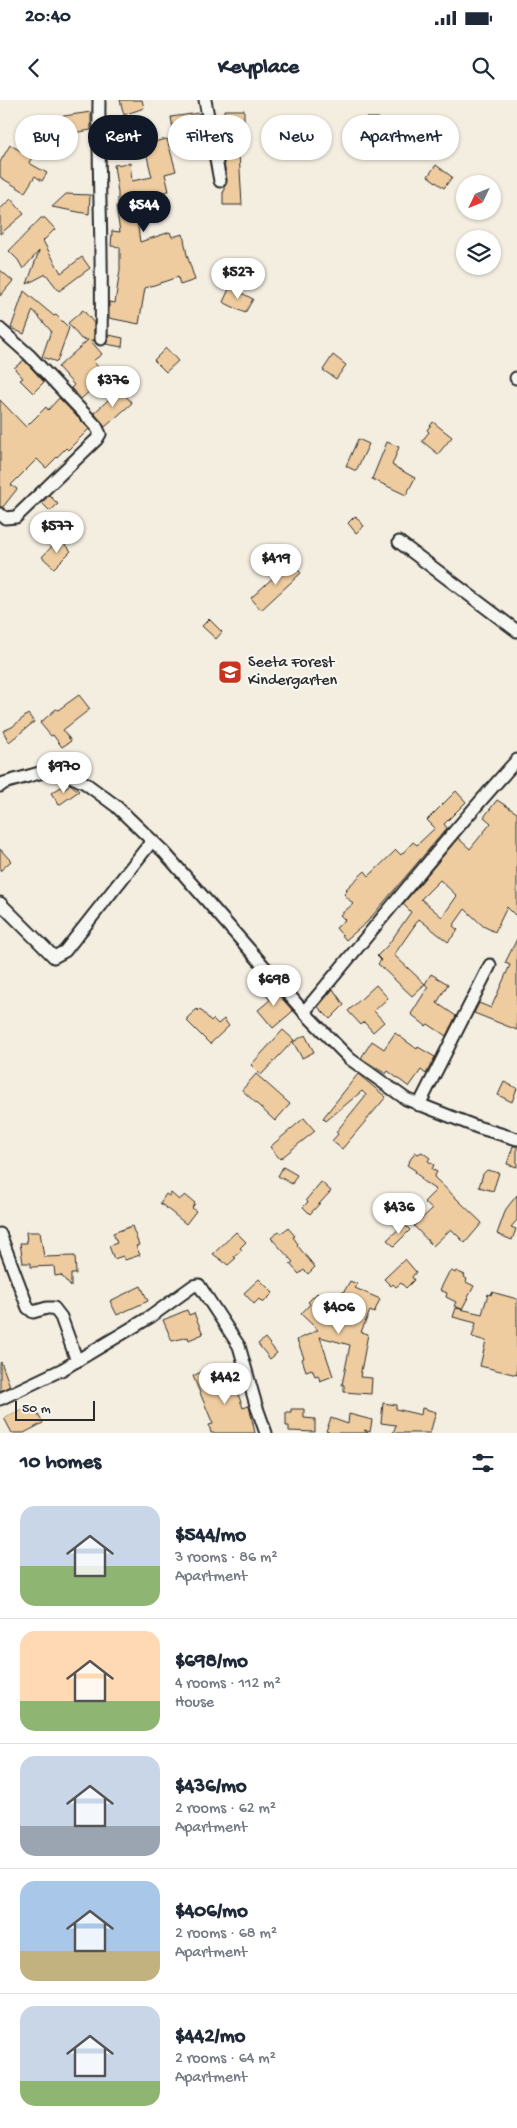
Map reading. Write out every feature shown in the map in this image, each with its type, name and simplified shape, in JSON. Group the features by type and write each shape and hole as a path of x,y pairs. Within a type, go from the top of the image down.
{"street":[{"path":"100,100 101,339"},
{"path":"205,100 220,181"},
{"path":"0,329 36,362 96,426 100,434 16,517 5,518 0,514"},
{"path":"399,542 517,631"},
{"path":"304,1012 404,894 465,817 517,760"},
{"path":"0,786 4,783 43,772 64,774 85,783 152,841 304,1012 350,1059 406,1100 477,1127 517,1139"},
{"path":"0,903 54,958 66,951 152,841"},
{"path":"419,1105 490,965"},
{"path":"0,1234 28,1308 33,1312 54,1308 61,1317 77,1361"},
{"path":"0,1399 77,1361 150,1317 193,1286 199,1285 239,1346 266,1433"}],"building":[{"path":"120,100 142,100 144,108 124,115"},
{"path":"224,110 244,110 244,115 224,115"},
{"path":"91,112 91,115 88,115 88,130 78,132 78,115 71,115"},
{"path":"167,139 168,160 173,160 176,171 165,174 169,191 134,198 140,242 170,232 172,237 183,234 195,280 180,285 178,277 145,288 139,324 109,318 109,302 115,303 120,270 120,247 111,246 112,231 120,232 116,206 118,206 118,193 114,165 130,163 132,181 152,177 148,160 158,160 158,141"},
{"path":"10,145 15,148 15,160 30,160 29,163 47,173 42,181 35,176 25,192 0,177 0,162"},
{"path":"223,160 239,160 242,205 223,205 223,192 227,180"},
{"path":"436,165 452,177 444,188 428,176"},
{"path":"66,194 90,195 89,214 52,207"},
{"path":"11,199 24,214 0,234 0,209"},
{"path":"41,218 45,218 55,229 43,241 61,273 82,257 90,268 59,291 46,274 27,284 39,251 23,269 18,260 9,251"},
{"path":"0,270 13,281 0,296"},
{"path":"230,287 253,299 245,313 223,302"},
{"path":"24,291 54,316 56,315 69,328 57,362 42,357 51,331 33,310 24,334 11,328"},
{"path":"83,310 94,323 94,341 90,340 102,354 93,361 106,376 81,399 71,388 74,385 58,367 88,340 81,339 68,323"},
{"path":"109,335 123,338 122,347 106,344"},
{"path":"166,348 178,361 166,372 154,360"},
{"path":"333,355 346,365 336,379 323,370"},
{"path":"24,360 44,382 33,393 20,380 23,378 14,368"},
{"path":"120,389 132,403 105,427 94,413"},
{"path":"59,398 89,429 46,468 37,459 11,485 17,489 3,507 0,507 0,400 26,427 46,407 48,410"},
{"path":"433,422 452,437 438,454 422,441 429,432 427,430"},
{"path":"358,439 369,444 356,471 346,466"},
{"path":"387,442 399,447 392,465 415,478 406,495 372,479"},
{"path":"49,495 58,504 50,511 42,503"},
{"path":"355,516 364,526 356,533 348,523"},
{"path":"59,539 71,551 54,568 42,557"},
{"path":"290,562 301,573 261,610 251,598"},
{"path":"209,619 222,632 216,639 202,626"},
{"path":"79,695 90,709 63,730 71,741 62,747 40,723 56,709 58,710"},
{"path":"28,714 34,722 9,742 3,731 12,727"},
{"path":"70,784 79,791 59,805 51,793 63,786 65,789"},
{"path":"456,791 466,802 444,824 447,828 367,922 346,940 336,928 345,920 340,915 353,904 344,894 348,890 346,889 365,871 369,876 396,850 401,855 413,842 417,845 435,828 427,820"},
{"path":"497,800 517,813 517,917 507,907 495,932 483,926 465,909 453,926 458,930 448,942 419,919 394,955 425,984 412,996 378,964 381,960 377,956 388,945 411,912 403,904 458,838 470,849 491,823 484,817","holes":["440,880 457,896 442,917 421,899"]},
{"path":"0,849 11,861 0,871"},
{"path":"517,939 517,1030 474,1013 479,1003 491,1008 510,965 505,963"},
{"path":"431,974 448,984 437,1003 456,1016 446,1036 428,1024 426,1026 411,1014 428,987 425,984"},
{"path":"268,983 293,1011 273,1028 258,1010 270,1000 261,989"},
{"path":"376,985 388,998 374,1011 384,1022 373,1032 364,1022 361,1025 348,1011"},
{"path":"333,989 344,1005 330,1019 318,1007"},
{"path":"197,1009 198,1011 200,1009 211,1021 213,1019 218,1024 224,1019 229,1026 210,1044 187,1021 187,1018"},
{"path":"283,1030 294,1040 261,1075 251,1065"},
{"path":"395,1033 417,1049 418,1047 435,1057 426,1074 421,1070 409,1087 388,1071 386,1074 361,1058 372,1041 384,1049"},
{"path":"305,1035 314,1052 302,1058 293,1042"},
{"path":"256,1074 290,1104 275,1121 242,1090"},
{"path":"358,1074 386,1097 342,1149 332,1141 338,1134 336,1132 366,1095 362,1091 326,1121 323,1118"},
{"path":"504,1082 517,1088 512,1102 498,1095"},
{"path":"304,1118 315,1131 280,1159 270,1147"},
{"path":"513,1146 517,1146 517,1167 507,1164"},
{"path":"415,1152 418,1154 422,1152 430,1158 428,1161 434,1165 432,1169 437,1172 434,1177 482,1223 465,1243 451,1229 433,1246 414,1226 432,1209 424,1202 436,1190 421,1180 422,1178 415,1173 416,1171 407,1165"},
{"path":"283,1167 297,1175 292,1184 278,1176"},
{"path":"487,1170 499,1173 493,1191 479,1187 483,1174"},
{"path":"321,1182 331,1191 310,1214 303,1207 308,1202 306,1200"},
{"path":"171,1193 179,1200 185,1195 195,1203 192,1208 196,1211 186,1224 160,1203 166,1194 169,1196"},
{"path":"517,1195 517,1220 511,1227 516,1229 512,1240 497,1234 506,1209"},
{"path":"404,1224 410,1230 394,1246 387,1240"},
{"path":"132,1226 139,1245 136,1246 140,1255 125,1260 123,1256 114,1259 109,1246 117,1243 113,1233"},
{"path":"288,1228 295,1236 293,1237 297,1245 315,1267 308,1274 304,1270 299,1274 290,1264 293,1262 271,1238 279,1231 281,1233"},
{"path":"26,1232 40,1232 44,1257 75,1256 76,1274 71,1274 71,1287 61,1275 55,1276 54,1266 31,1267 31,1263 23,1263 20,1243 27,1243"},
{"path":"236,1232 246,1242 240,1248 242,1250 234,1257 236,1258 228,1265 213,1254"},
{"path":"405,1259 416,1272 412,1277 414,1280 406,1288 401,1283 396,1287 393,1284 391,1286 384,1279"},
{"path":"452,1271 465,1275 466,1282 474,1286 462,1309 454,1306 456,1302 446,1297 447,1293 440,1290 449,1272"},
{"path":"259,1279 273,1293 263,1303 259,1299 254,1304 244,1293"},
{"path":"350,1281 357,1284 355,1288 380,1299 374,1313 370,1311 361,1332 368,1334 360,1377 372,1378 371,1394 344,1392 344,1385 342,1385 350,1345 320,1337 333,1376 320,1381 318,1375 315,1376 312,1369 306,1371 302,1359 304,1358 297,1340 318,1330 301,1314 310,1304 308,1302 317,1293 330,1305 345,1290"},
{"path":"141,1286 148,1301 117,1315 110,1301"},
{"path":"492,1292 517,1299 517,1375 480,1366 486,1341 472,1337 476,1323 453,1317 456,1308 482,1314 488,1294 491,1295"},
{"path":"187,1310 189,1315 194,1313 203,1334 189,1340 188,1337 172,1341 163,1320"},
{"path":"265,1338 277,1353 270,1359 258,1344"},
{"path":"0,1363 10,1386 0,1391"},
{"path":"203,1371 206,1377 211,1375 216,1386 234,1375 242,1388 237,1391 243,1408 249,1406 255,1433 211,1433 209,1425 213,1424 193,1376"},
{"path":"383,1403 396,1405 396,1409 421,1415 422,1408 436,1412 430,1433 393,1433 396,1425 381,1423"},
{"path":"32,1405 43,1423 24,1433 12,1433 4,1418"},
{"path":"291,1409 304,1409 304,1418 315,1419 315,1432 289,1431 289,1426 286,1426 286,1412 291,1412"},
{"path":"349,1414 372,1420 370,1432 364,1430 368,1433 331,1433 326,1431 331,1418 348,1424"}],"place":[{"name":"Seeta Forest Kindergarten","path":"230,672"}]}
